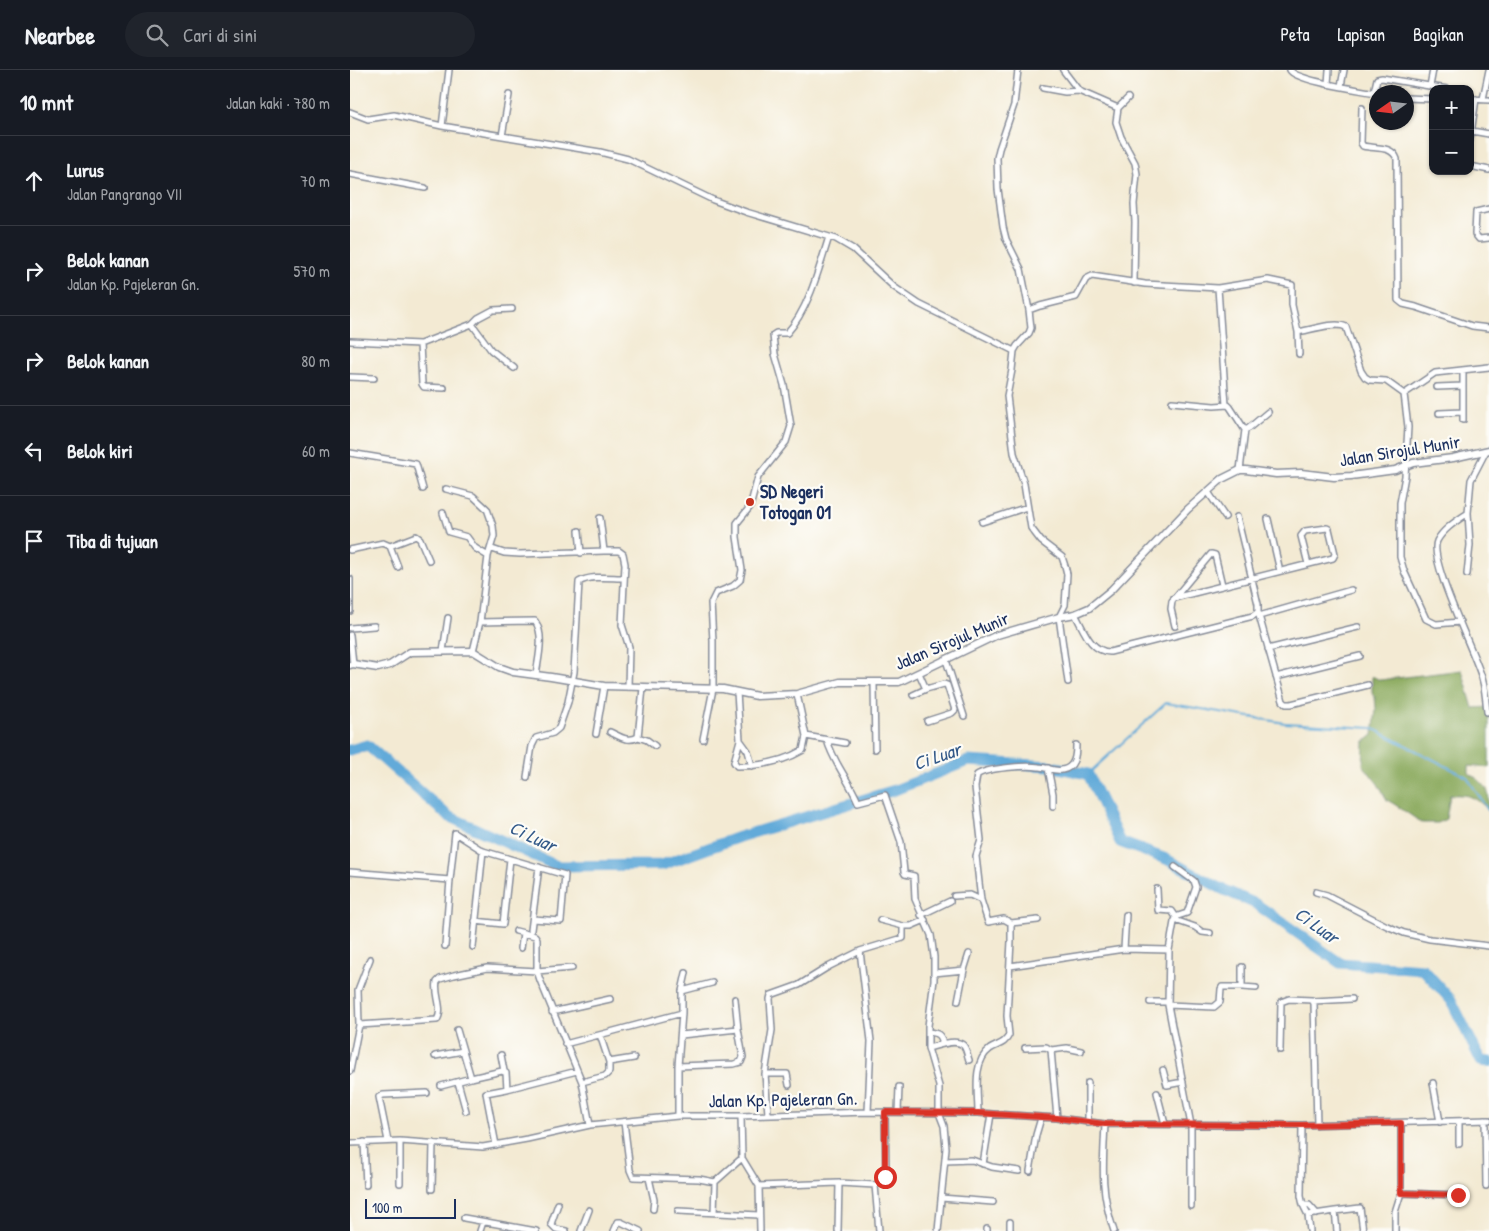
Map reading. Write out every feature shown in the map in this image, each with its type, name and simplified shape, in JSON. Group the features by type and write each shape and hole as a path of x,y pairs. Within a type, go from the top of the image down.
{"street":[{"path":"442,126 449,70"},
{"path":"1018,70 1014,105 998,149 998,174 1003,227 1006,239 1021,269 1031,328 1014,351 1007,396 1014,454 1024,484 1033,532 1041,541 1060,554 1067,574 1065,605 1059,616 1068,682"},
{"path":"1063,70 1079,91"},
{"path":"1290,70 1291,73 1297,76 1328,84 1369,91"},
{"path":"1328,84 1329,70"},
{"path":"1341,86 1344,70"},
{"path":"1430,85 1433,70"},
{"path":"1486,99 1489,70"},
{"path":"1376,85 1377,80 1382,78 1429,86"},
{"path":"1043,88 1065,92 1079,91 1118,108"},
{"path":"502,136 509,96"},
{"path":"1128,98 1118,108 1116,122 1118,131 1133,158 1137,174 1134,204 1134,283"},
{"path":"1414,98 1429,99"},
{"path":"1362,108 1363,146 1391,150 1395,153 1398,300 1403,304 1472,326 1489,328"},
{"path":"350,112 368,119 394,115 442,126 600,152 628,159 713,200 836,239 854,249 894,287 919,304 1014,351"},
{"path":"1474,131 1489,134"},
{"path":"1474,167 1489,170"},
{"path":"350,174 425,188"},
{"path":"1489,209 1476,212 1474,234 1479,239 1489,238"},
{"path":"702,738 712,688 713,641 711,609 713,598 716,592 733,586 740,580 742,570 737,523 750,507 758,477 786,442 791,426 784,385 774,354 773,335 776,333 787,333 793,325 812,288 829,237"},
{"path":"1029,310 1076,298 1086,279 1092,276 1134,283 1218,288 1268,280 1293,286 1292,312 1298,332 1299,354"},
{"path":"1218,288 1226,405"},
{"path":"350,341 420,344 472,324 478,318 493,310 512,309"},
{"path":"472,324 492,350 514,368"},
{"path":"1298,332 1343,325 1346,327 1360,371 1365,377 1370,380 1386,381 1404,394 1408,427 1400,503 1399,549 1404,571 1426,619 1436,624 1460,622"},
{"path":"420,344 422,384 424,387 444,388"},
{"path":"1404,394 1441,371 1463,371 1489,367"},
{"path":"1463,371 1463,420"},
{"path":"350,377 374,378"},
{"path":"1437,387 1463,386"},
{"path":"1172,402 1214,406 1226,405 1233,410 1245,430 1240,470"},
{"path":"1245,430 1268,412"},
{"path":"1439,413 1463,412"},
{"path":"1467,574 1470,545 1468,512 1471,480 1487,450"},
{"name":"Jalan Sirojul Munir","path":"473,651 504,670 604,686 712,688 757,696 797,694 840,682 899,682 997,635 1059,616 1075,614 1089,608 1111,590 1164,532 1222,479 1240,470 1276,474 1301,473 1334,476 1380,473 1405,467 1413,463 1453,458 1487,450"},
{"path":"350,453 416,464 423,489"},
{"path":"350,634 351,665 374,668 382,667 390,665 409,652 473,651 480,622 488,556 492,549 493,526 487,510 473,496 446,489"},
{"path":"1208,492 1225,517"},
{"path":"982,522 1027,507"},
{"path":"443,512 449,532 467,537 475,548 488,556"},
{"path":"1468,512 1442,535 1437,541 1436,548 1440,569 1482,678 1487,712"},
{"path":"1237,517 1259,614 1283,701 1286,704 1291,704 1368,685"},
{"path":"600,518 604,551"},
{"path":"1268,519 1280,571"},
{"path":"1174,598 1222,584 1252,578 1308,564 1335,557 1327,528 1305,531 1302,534 1308,564"},
{"path":"579,532 580,553"},
{"path":"390,546 418,536 428,560"},
{"path":"350,550 383,542 390,546 398,567"},
{"path":"492,549 504,554 604,551 619,551 623,554 626,564 622,625 629,647 628,687"},
{"path":"1175,626 1171,605 1174,598 1213,554 1215,555 1222,584"},
{"path":"527,777 532,746 536,738 553,733 559,728 565,713 573,681 578,582 593,578 624,578"},
{"path":"350,579 350,611"},
{"path":"1189,580 1193,592"},
{"path":"1075,614 1096,649 1110,652 1351,590"},
{"path":"443,651 448,618"},
{"path":"480,622 534,621 538,627 539,641 536,675"},
{"path":"350,628 374,626"},
{"path":"1268,649 1358,626"},
{"path":"1276,676 1360,656"},
{"path":"946,660 964,716"},
{"path":"919,673 926,689"},
{"path":"874,683 876,748"},
{"path":"913,695 926,689 944,684 947,685 955,710 952,713 927,721"},
{"path":"596,734 604,686"},
{"path":"638,738 644,688"},
{"path":"737,692 740,740 735,764 737,766 752,766 776,761 800,752 805,747 806,736 797,694"},
{"path":"610,732 628,740 638,738 647,740 655,746"},
{"path":"806,736 845,743"},
{"path":"740,740 748,751 752,766"},
{"path":"827,740 830,752 853,789 858,802 885,795 901,842 904,872 914,876 914,894 933,945 934,973 928,1048 939,1086 939,1113 946,1138 938,1231"},
{"path":"1038,920 1011,923 1004,920 988,922 981,900 976,856 981,840 975,787 977,775 982,772 1018,766 1057,770 1066,769 1075,760 1076,745"},
{"path":"1048,768 1054,794 1053,806"},
{"path":"445,946 455,833 483,851 564,875 561,921 533,918"},
{"path":"473,946 483,851"},
{"path":"476,921 503,924 510,859"},
{"path":"531,930 539,867"},
{"path":"1176,867 1194,881 1196,887 1186,913 1176,918"},
{"path":"350,872 450,880"},
{"path":"1157,889 1158,910 1172,911 1176,918 1202,932 1210,933"},
{"path":"1316,892 1327,895 1404,933 1430,939 1489,946"},
{"path":"954,896 970,894 981,900"},
{"path":"922,915 950,901"},
{"path":"1124,949 1126,915"},
{"path":"1176,918 1169,950 1168,1004 1191,1125 1192,1206"},
{"path":"880,920 903,926 911,926 925,920"},
{"path":"978,1113 980,1060 991,1048 1003,1043 1009,1035 1006,1016 1011,923"},
{"path":"768,1114 765,1074 772,1030 770,999 772,995 799,985 828,967 860,951 903,938 903,926"},
{"path":"516,932 535,936 538,940 537,971 552,1012 582,1082 590,1125"},
{"path":"521,948 523,933"},
{"path":"1010,966 1124,949 1169,950"},
{"path":"860,951 871,1042 868,1112"},
{"path":"958,1001 969,954"},
{"path":"350,1071 358,1025 358,990 370,959"},
{"path":"1242,967 1242,987"},
{"path":"358,1025 437,1020 440,1016 440,1010 436,990 437,982 440,979 454,975 487,968 537,971 572,968"},
{"path":"934,973 964,970"},
{"path":"678,1116 678,1066 682,991 686,973"},
{"path":"682,991 712,983"},
{"path":"1150,1002 1214,1007 1220,1002 1221,988 1256,988"},
{"path":"552,1012 610,999"},
{"path":"678,1066 739,1063 743,1057 735,999"},
{"path":"1280,1050 1280,1002 1289,999 1313,1001 1352,999"},
{"path":"1313,1001 1316,1125"},
{"path":"565,1044 682,1013"},
{"path":"680,1036 738,1029"},
{"path":"457,1030 470,1078"},
{"path":"928,1032 938,1033 943,1044"},
{"path":"582,1082 608,1074 609,1062 600,1035"},
{"path":"928,1048 957,1043 963,1045 969,1060"},
{"path":"1025,1048 1046,1047 1051,1050 1066,1048 1081,1051"},
{"path":"1051,1050 1057,1118"},
{"path":"435,1056 463,1051"},
{"path":"501,1055 507,1077 507,1090"},
{"path":"609,1062 634,1058"},
{"path":"1163,1070 1167,1086 1183,1082"},
{"path":"441,1086 504,1071"},
{"path":"496,1145 485,1094 577,1071"},
{"path":"765,1074 788,1074 789,1085"},
{"path":"458,1082 466,1111"},
{"path":"1433,1083 1440,1122"},
{"path":"1088,1084 1088,1123"},
{"path":"898,1112 899,1086"},
{"path":"1157,1093 1165,1124"},
{"path":"388,1141 379,1097 383,1095 427,1094"},
{"name":"Jalan Kp. Pajeleran Gn.","path":"350,1143 388,1141 433,1142 475,1147 496,1145 590,1125 678,1116 768,1114 868,1112 978,1113 1057,1118 1105,1124 1191,1125 1316,1125 1487,1120"},
{"path":"759,1186 839,1183 875,1185 882,1182 886,1171 885,1112"},
{"path":"983,1164 991,1114"},
{"path":"741,1116 742,1158 759,1186 760,1231"},
{"path":"1030,1170 1041,1118"},
{"path":"1486,1186 1487,1120"},
{"path":"624,1122 630,1174 633,1177 699,1179 716,1182"},
{"path":"1459,1122 1459,1144"},
{"path":"1395,1231 1395,1212 1401,1193 1401,1123"},
{"path":"1105,1124 1102,1162 1104,1193 1114,1231"},
{"path":"1302,1125 1301,1196 1308,1215 1310,1231"},
{"path":"400,1141 400,1183"},
{"path":"364,1142 366,1185"},
{"path":"432,1189 433,1142"},
{"path":"714,1212 716,1182 742,1158"},
{"path":"945,1161 965,1159 992,1167 1018,1170"},
{"path":"649,1178 654,1209"},
{"path":"838,1231 839,1183"},
{"path":"875,1185 880,1231"},
{"path":"1401,1193 1458,1195"},
{"path":"941,1198 993,1202"},
{"path":"558,1204 551,1224 556,1229 566,1231"},
{"path":"1303,1205 1309,1204 1317,1214"},
{"path":"1308,1215 1360,1208 1363,1231"},
{"path":"581,1231 590,1210"},
{"path":"678,1211 759,1215"},
{"path":"1335,1211 1337,1231"},
{"path":"464,1218 510,1228 536,1231"},
{"path":"480,1231 483,1222"},
{"path":"614,1231 618,1222 640,1231"},
{"path":"1010,1222 1010,1231"}],"green space":[{"path":"1462,670 1473,708 1489,707 1489,768 1469,766 1469,773 1486,788 1489,797 1489,810 1472,797 1450,795 1446,819 1438,823 1422,823 1387,800 1378,784 1363,765 1364,742 1373,735 1376,709 1375,697 1372,692 1372,676 1380,680"}],"waterway":[{"path":"1088,774 1166,703 1285,723 1372,728 1467,777 1489,812"},
{"name":"Ci Luar","path":"350,750 367,745 448,816 557,866 662,865 739,837 895,790 968,761 1050,766 1088,774 1120,842 1166,859 1222,889 1256,904 1340,963 1423,969 1451,1000 1481,1061 1489,1062"}],"place":[{"name":"SD Negeri Totogan 01","path":"750,502"}],"route":[{"path":"885,1177 885,1112 1009,1114 1105,1124 1316,1125 1401,1123 1401,1193 1458,1195"}]}
